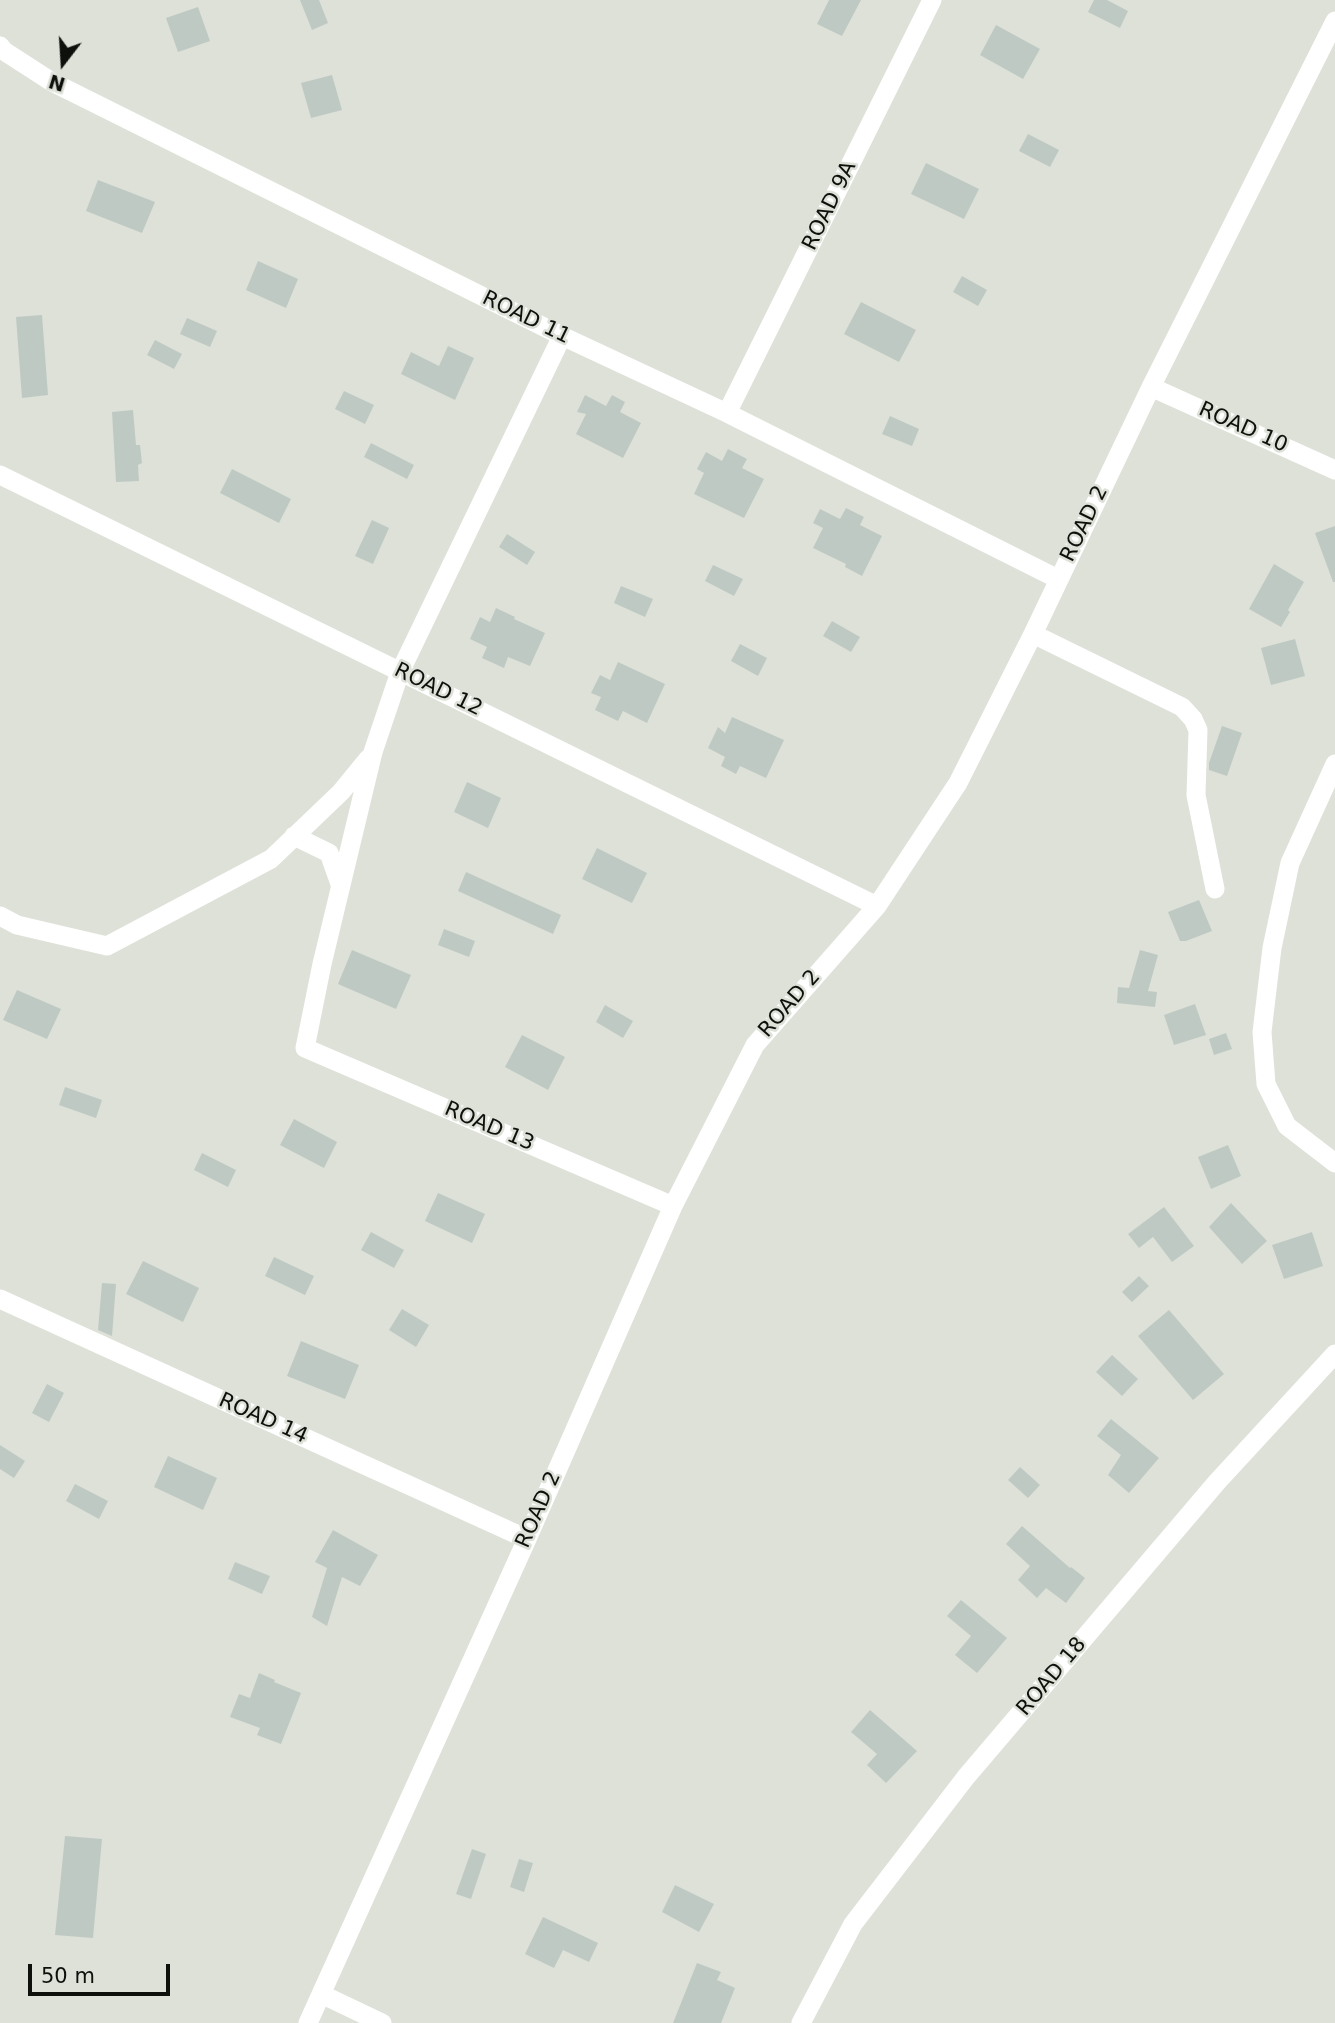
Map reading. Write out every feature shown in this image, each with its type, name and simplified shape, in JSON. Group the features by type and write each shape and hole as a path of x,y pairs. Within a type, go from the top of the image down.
{"street":[{"name":"ROAD 9A","path":"727,413 932,0"},
{"name":"ROAD 2","path":"308,2023 527,1539 673,1206 755,1045 877,906 958,783 1033,634 1151,387 1335,20"},
{"name":"ROAD 11","path":"0,46 52,82 562,336 727,413 1058,579"},
{"path":"340,886 373,752 400,672 562,336"},
{"name":"ROAD 10","path":"1151,387 1335,470"},
{"name":"ROAD 12","path":"0,475 877,906"},
{"path":"1033,634 1182,707 1193,719 1198,730 1196,795 1216,889"},
{"path":"0,916 18,925 107,946 271,859 341,792 373,752"},
{"path":"1335,764 1290,863 1272,948 1262,1032 1266,1084 1287,1126 1335,1163"},
{"path":"294,836 329,853 340,886"},
{"name":"ROAD 13","path":"340,886 305,1048 673,1206"},
{"name":"ROAD 14","path":"0,1299 527,1539"},
{"name":"ROAD 18","path":"801,2023 853,1924 966,1777 1217,1482 1335,1354"},
{"path":"321,1994 382,2023"}],"building":[{"path":"300,0 319,0 328,23 312,30"},
{"path":"829,0 861,0 842,36 817,24"},
{"path":"1094,0 1107,0 1128,11 1120,28 1088,12"},
{"path":"198,7 210,41 178,52 166,18"},
{"path":"996,25 1040,49 1023,79 980,55"},
{"path":"332,75 342,110 311,118 301,83"},
{"path":"1028,134 1059,150 1050,167 1019,151"},
{"path":"926,163 979,189 964,219 911,194"},
{"path":"98,180 155,202 142,233 86,211"},
{"path":"258,261 298,279 286,308 246,290"},
{"path":"962,276 987,290 978,306 953,292"},
{"path":"861,302 916,330 899,362 844,334"},
{"path":"42,315 48,395 22,398 16,317"},
{"path":"187,318 217,331 210,347 180,334"},
{"path":"155,340 182,354 174,369 147,355"},
{"path":"448,346 474,358 455,400 401,374 411,352 439,366"},
{"path":"344,391 374,405 365,424 335,409"},
{"path":"585,395 606,406 612,395 625,402 620,412 641,423 623,458 576,434 586,414 577,412"},
{"path":"133,410 136,445 140,445 142,463 138,465 139,481 116,482 112,412"},
{"path":"890,416 919,429 912,446 882,434"},
{"path":"371,443 414,465 407,479 364,457"},
{"path":"728,449 747,459 742,468 764,479 744,518 694,494 704,473 697,469 706,452 722,461"},
{"path":"232,469 291,499 279,523 220,493"},
{"path":"846,508 864,517 860,525 882,536 862,576 845,567 846,564 813,548 823,528 813,523 820,509 840,519"},
{"path":"372,520 389,528 373,564 355,556"},
{"path":"1335,526 1335,582 1333,582 1315,533"},
{"path":"507,534 535,552 527,565 499,547"},
{"path":"1274,564 1304,582 1281,627 1249,609"},
{"path":"713,565 743,579 734,596 705,581"},
{"path":"621,586 653,599 645,617 614,603"},
{"path":"496,608 545,633 530,666 508,657 504,668 482,658 487,647 470,639 480,617 490,622"},
{"path":"832,621 860,637 851,652 823,636"},
{"path":"1295,639 1305,676 1271,685 1261,648"},
{"path":"740,644 767,658 758,676 731,661"},
{"path":"618,662 665,684 647,723 623,711 618,721 595,710 601,697 591,693 600,675 610,680"},
{"path":"732,717 784,740 766,778 740,766 736,774 721,766 725,757 708,748 718,727 725,733"},
{"path":"1222,726 1242,733 1227,776 1209,770"},
{"path":"467,782 501,798 488,828 454,812"},
{"path":"597,848 647,873 632,903 582,879"},
{"path":"466,872 561,915 553,934 458,891"},
{"path":"1199,900 1212,931 1180,941 1168,912"},
{"path":"444,929 475,941 469,957 438,945"},
{"path":"352,950 411,975 396,1009 338,984"},
{"path":"1140,950 1158,955 1148,991 1157,992 1155,1007 1117,1003 1118,987 1129,988"},
{"path":"17,990 61,1009 47,1039 3,1020"},
{"path":"1195,1004 1206,1035 1174,1045 1164,1015"},
{"path":"605,1005 633,1021 623,1038 596,1022"},
{"path":"1226,1033 1232,1049 1214,1055 1209,1039"},
{"path":"522,1035 565,1057 548,1090 505,1067"},
{"path":"65,1087 102,1100 96,1118 59,1105"},
{"path":"294,1119 337,1142 324,1168 280,1145"},
{"path":"1228,1145 1241,1176 1211,1189 1198,1157"},
{"path":"202,1153 236,1170 228,1187 194,1170"},
{"path":"438,1193 485,1214 472,1243 425,1221"},
{"path":"1231,1203 1267,1241 1242,1264 1209,1227"},
{"path":"1164,1207 1194,1246 1172,1262 1153,1237 1139,1248 1128,1234"},
{"path":"371,1232 404,1250 394,1268 361,1250"},
{"path":"1312,1232 1323,1266 1284,1279 1272,1245"},
{"path":"274,1257 314,1276 305,1295 265,1276"},
{"path":"143,1261 199,1288 183,1322 126,1294"},
{"path":"1139,1276 1149,1286 1132,1302 1122,1292"},
{"path":"102,1283 116,1284 112,1336 98,1330"},
{"path":"402,1309 429,1325 416,1347 389,1330"},
{"path":"1169,1310 1224,1374 1193,1400 1138,1336"},
{"path":"301,1341 359,1365 345,1399 287,1376"},
{"path":"1112,1355 1138,1379 1122,1396 1096,1372"},
{"path":"47,1384 64,1393 49,1422 32,1413"},
{"path":"1111,1419 1159,1458 1129,1493 1108,1475 1121,1455 1097,1436"},
{"path":"0,1445 25,1461 14,1478 0,1469"},
{"path":"168,1456 217,1478 203,1510 154,1487"},
{"path":"1020,1467 1040,1485 1028,1498 1008,1480"},
{"path":"75,1484 108,1501 99,1519 66,1501"},
{"path":"1022,1526 1085,1578 1066,1603 1046,1588 1037,1598 1018,1580 1030,1566 1006,1544"},
{"path":"333,1530 378,1555 360,1586 342,1577 327,1626 312,1617 327,1568 315,1562"},
{"path":"235,1562 270,1576 262,1594 228,1579"},
{"path":"961,1600 1007,1638 977,1673 955,1655 971,1636 947,1616"},
{"path":"259,1673 301,1693 281,1744 257,1735 260,1728 230,1717 239,1694 250,1698"},
{"path":"870,1710 917,1751 886,1783 867,1765 877,1754 851,1732"},
{"path":"65,1836 102,1839 93,1938 55,1935"},
{"path":"472,1849 486,1854 471,1899 456,1894"},
{"path":"519,1859 533,1863 524,1892 510,1887"},
{"path":"675,1885 714,1904 699,1932 662,1912"},
{"path":"543,1917 598,1943 589,1962 563,1950 554,1968 525,1954"},
{"path":"697,1963 721,1972 717,1980 735,1988 721,2023 673,2023"}]}
